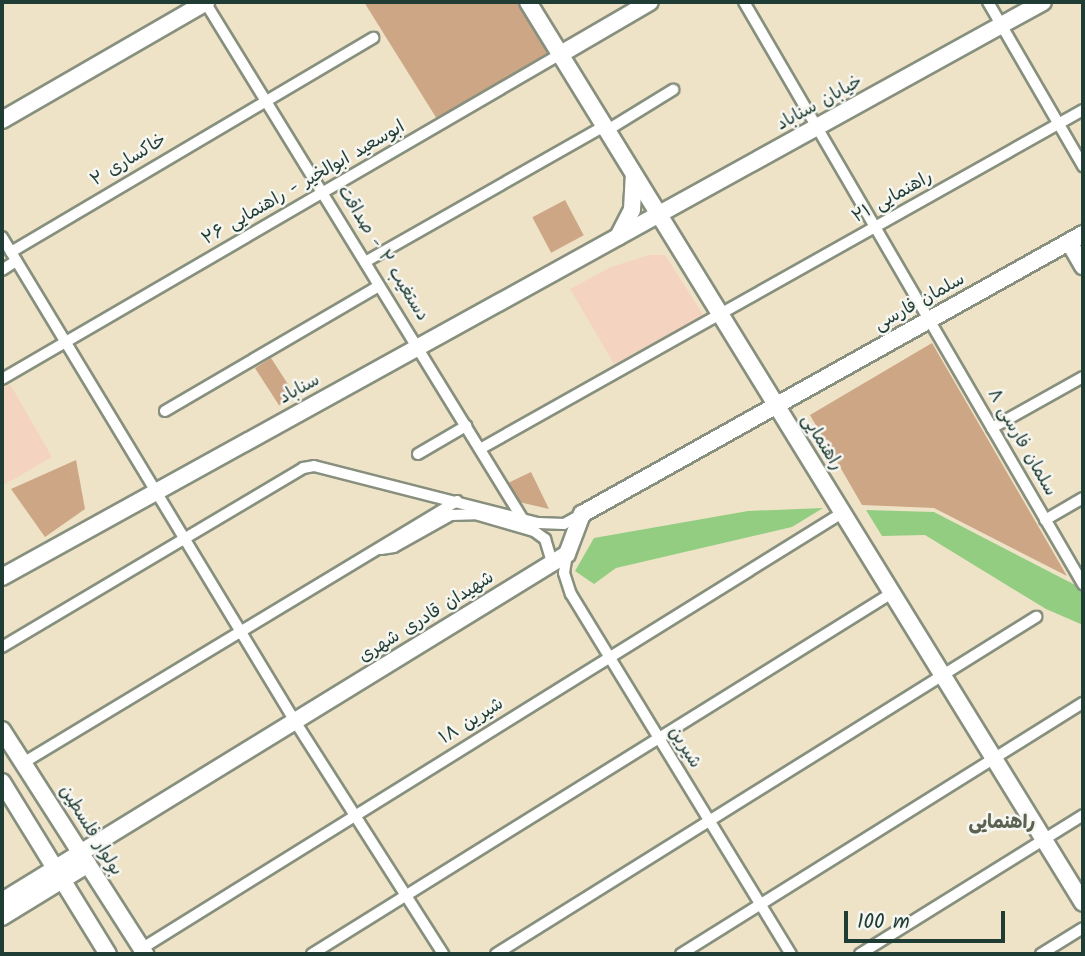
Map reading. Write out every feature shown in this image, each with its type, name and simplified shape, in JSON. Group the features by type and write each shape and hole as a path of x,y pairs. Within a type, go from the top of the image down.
{"main road":[{"path":"2,120 205,2"},
{"name":"راهنمایی","path":"528,2 1083,903"},
{"path":"559,55 650,2"},
{"name":"خیابان سناباد","path":"617,239 1042,2"},
{"path":"617,239 632,210 634,177"},
{"path":"1076,238 1083,266"},
{"name":"سلمان فارسی","path":"776,406 1076,238"},
{"name":"سناباد","path":"2,577 617,239"},
{"path":"559,558 582,514 776,406"},
{"name":"شهیدان قادری شهری","path":"59,875 559,558"},
{"name":"بولوار فلسطین","path":"2,730 143,952"},
{"path":"2,782 108,954"},
{"path":"2,901 59,875"},
{"path":"2,917 59,875"}],"street":[{"name":"دستغیب ۲ - صداقت","path":"205,2 379,286 419,346"},
{"name":"سلمان فارسی ۸","path":"744,2 1083,584"},
{"path":"988,2 1083,166"},
{"name":"خاکساری ۲","path":"2,270 13,257 265,100 373,38"},
{"name":"ابوسعید ابوالخیر - راهنمایی ۲۶","path":"3,376 559,55"},
{"path":"365,262 673,90"},
{"name":"راهنمایی ۲۱","path":"480,449 1083,110"},
{"path":"2,237 296,723 443,954"},
{"path":"165,411 379,286"},
{"path":"419,346 522,519"},
{"path":"992,428 1083,377"},
{"path":"418,454 466,426"},
{"path":"2,647 303,468 314,466 522,519 564,524 582,514"},
{"path":"1045,520 1083,498"},
{"path":"23,763 457,501"},
{"name":"شیرین ۱۸","path":"143,952 354,816 842,513"},
{"path":"374,550 394,547 451,515 475,514 534,531 545,539 559,558"},
{"name":"شیرین","path":"559,558 571,594 608,658 791,954"},
{"path":"312,954 660,741 892,593"},
{"path":"496,954 710,824 1036,617"},
{"path":"681,954 992,757 1083,703"},
{"path":"860,954 1083,816"},
{"path":"1041,954 1083,928"}],"shaded area":[{"path":"649,255 665,255 704,316 614,364 570,289 611,267"},
{"path":"10,384 52,457 2,486 2,389"}],"green space":[{"path":"823,508 792,527 616,568 594,584 575,571 594,538 748,511"},
{"path":"866,510 934,512 1083,589 1083,625 1046,609 925,535 882,536"}],"building":[{"path":"364,2 517,2 549,53 437,119"},
{"path":"565,200 584,235 551,253 532,217"},
{"path":"932,343 1067,576 934,508 862,505 810,415"},
{"path":"271,358 295,395 279,405 255,368"},
{"path":"76,460 85,509 45,537 11,489"},
{"path":"531,472 549,509 519,502 508,483"}],"district":[{"name":"راهنمایی","path":"1002,824"}]}
